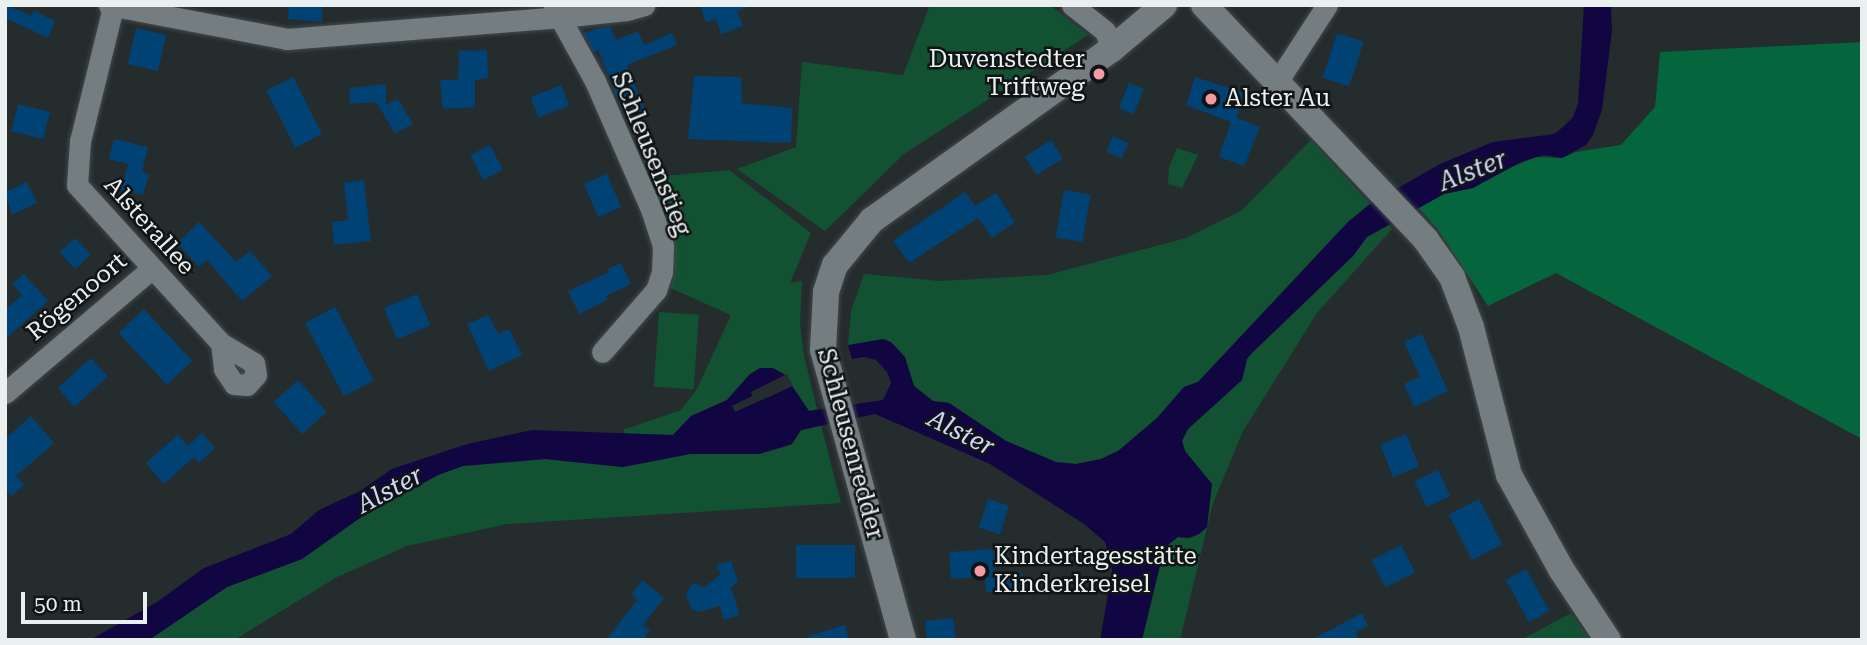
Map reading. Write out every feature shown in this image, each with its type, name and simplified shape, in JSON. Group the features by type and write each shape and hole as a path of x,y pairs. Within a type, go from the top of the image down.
{"street":[{"path":"111,6 287,40 557,11 627,10 645,5"},
{"path":"1072,5 1105,31 1112,49"},
{"name":"Schleusenredder","path":"903,640 823,351 822,321 827,286 835,265 860,231 972,147 1112,49 1164,5"},
{"path":"1204,5 1426,240 1452,277 1462,302 1509,475 1561,569 1608,640"},
{"path":"1277,82 1327,5"},
{"name":"Alsterallee","path":"111,6 80,141 77,185 221,343"},
{"name":"Schleusenstieg","path":"557,11 595,81 663,246 662,272 656,290 602,352"},
{"name":"Rögenoort","path":"5,393 151,269"}],"green space":[{"path":"930,5 1050,5 1088,35 904,154 825,231 737,169 796,147 802,62 903,75"},
{"path":"1862,42 1862,439 1556,273 1488,306 1439,231 1418,207 1444,194 1473,188 1500,172 1536,157 1562,158 1576,152 1621,145 1655,107 1660,52"},
{"path":"1311,140 1370,204 1348,222 1198,382 1184,387 1157,418 1118,451 1101,459 1076,464 1056,462 1006,441 949,403 933,401 914,386 910,373 848,345 851,311 864,274 940,281 1047,275 1186,238 1241,211"},
{"path":"1177,148 1198,155 1182,188 1168,184 1169,167"},
{"path":"729,170 811,233 790,283 802,281 800,324 804,355 817,409 809,411 784,374 750,374 727,400 691,416 673,435 625,434 623,430 681,410 697,389 731,315 670,288 675,270 654,188 654,177"},
{"path":"1389,225 1392,229 1317,313 1243,431 1213,503 1180,640 1142,640 1162,557 1169,544 1178,537 1189,538 1199,534 1207,527 1212,484 1185,451 1182,441 1188,429 1242,380 1247,359 1251,354 1353,256 1367,237"},
{"path":"659,312 699,315 694,390 654,387"},
{"path":"821,425 841,503 507,524 407,546 337,577 234,640 149,640 227,587 302,559 360,518 438,475 463,466 545,459 623,467 690,454 759,454 792,444 797,432"},
{"path":"1571,613 1590,640 1521,640"}],"water":[{"name":"Alster","path":"1584,5 1611,5 1612,31 1602,110 1593,135 1586,145 1562,158 1544,155 1521,162 1473,188 1444,194 1367,237 1353,256 1251,354 1247,359 1242,380 1188,429 1182,441 1185,451 1212,484 1207,527 1199,534 1189,538 1178,537 1169,544 1162,557 1142,640 1100,640 1112,571 1105,542 1084,524 990,464 875,414 801,430 792,444 759,454 690,454 623,467 545,459 463,466 438,475 360,518 302,559 227,587 149,640 90,640 157,602 204,568 291,534 319,510 360,491 392,469 467,444 532,430 673,435 691,416 727,400 750,374 760,368 773,368 784,374 809,411 883,400 891,383 887,372 876,360 864,357 852,359 848,345 883,339 891,342 905,357 914,386 933,401 949,403 1006,441 1056,462 1076,464 1101,459 1118,451 1157,418 1184,387 1198,382 1348,222 1370,204 1440,164 1493,142 1554,134 1563,127 1573,117 1578,104"}],"pier":[{"path":"787,374 793,386 735,412 732,406 752,396 751,392"}],"building":[{"path":"5,5 32,16 34,11 55,21 48,38 5,18"},
{"path":"289,5 323,5 322,22 288,19"},
{"path":"700,5 749,7 737,11 743,26 721,34 716,19 706,23"},
{"path":"609,25 616,40 638,31 644,45 672,33 677,45 627,65 645,110 625,118 598,50 594,52 583,33"},
{"path":"136,28 166,35 158,71 128,64"},
{"path":"1337,33 1364,42 1349,86 1322,78"},
{"path":"487,50 488,78 475,80 475,107 443,109 440,80 458,80 459,51"},
{"path":"694,76 741,77 742,103 792,108 791,143 688,139"},
{"path":"293,77 322,134 295,148 266,91"},
{"path":"1195,77 1244,93 1237,118 1260,127 1244,166 1219,157 1231,122 1186,105"},
{"path":"1129,83 1144,89 1134,114 1119,108"},
{"path":"386,84 386,105 398,99 413,124 395,133 376,102 350,104 349,88"},
{"path":"561,85 569,105 539,118 530,97"},
{"path":"18,104 50,112 43,139 11,131"},
{"path":"1113,136 1129,143 1122,158 1106,152"},
{"path":"114,139 148,147 142,172 149,174 143,195 121,190 128,164 109,159"},
{"path":"1051,140 1063,159 1036,175 1025,156"},
{"path":"490,145 503,170 483,180 470,155"},
{"path":"607,174 621,207 598,217 584,184"},
{"path":"364,180 371,241 334,245 332,222 348,220 344,183"},
{"path":"27,182 37,203 12,215 5,192"},
{"path":"1064,190 1091,195 1082,242 1056,237"},
{"path":"965,192 975,206 996,193 1015,222 992,238 978,218 909,263 893,241"},
{"path":"199,222 236,262 250,251 272,276 242,301 207,260 199,267 177,243"},
{"path":"75,238 91,255 75,269 60,252"},
{"path":"621,263 631,284 606,296 608,300 579,314 568,291 609,272 608,269"},
{"path":"24,274 48,301 5,339 5,310 22,295 12,284"},
{"path":"417,294 430,325 397,339 384,308"},
{"path":"335,307 374,380 344,396 305,323"},
{"path":"144,309 192,361 167,385 118,333"},
{"path":"488,315 498,334 509,329 522,355 489,371 467,324"},
{"path":"1422,334 1448,391 1414,407 1404,384 1420,377 1404,342"},
{"path":"91,358 108,377 74,407 58,388"},
{"path":"298,380 327,412 302,434 273,402"},
{"path":"31,416 54,443 16,476 24,485 12,496 5,489 5,439"},
{"path":"202,433 215,448 199,463 194,457 164,484 146,463 178,435 188,446"},
{"path":"1406,434 1419,466 1393,477 1380,444"},
{"path":"1438,470 1450,496 1427,507 1414,481"},
{"path":"988,499 1009,506 1000,534 979,528"},
{"path":"1479,499 1502,544 1472,560 1449,514"},
{"path":"796,545 855,545 855,578 796,578"},
{"path":"1401,545 1415,573 1386,588 1372,560"},
{"path":"993,549 995,576 951,579 949,552"},
{"path":"731,561 738,581 731,588 740,615 724,620 720,606 698,612 692,609 686,595 691,585 697,583 704,588 721,574 716,565"},
{"path":"1526,569 1549,611 1529,622 1506,580"},
{"path":"1023,574 1025,591 986,592 985,577"},
{"path":"642,580 664,598 643,625 650,630 643,640 606,640 637,600 632,594"},
{"path":"1362,613 1368,626 1356,632 1359,640 1311,640"},
{"path":"953,618 956,640 927,640 925,621"},
{"path":"845,625 849,640 809,640 808,636"}],"place":[{"name":"Duvenstedter Triftweg","path":"1099,74"},
{"name":"Alster Au","path":"1211,99"},
{"name":"Kindertagesstätte Kinderkreisel","path":"980,571"}]}
